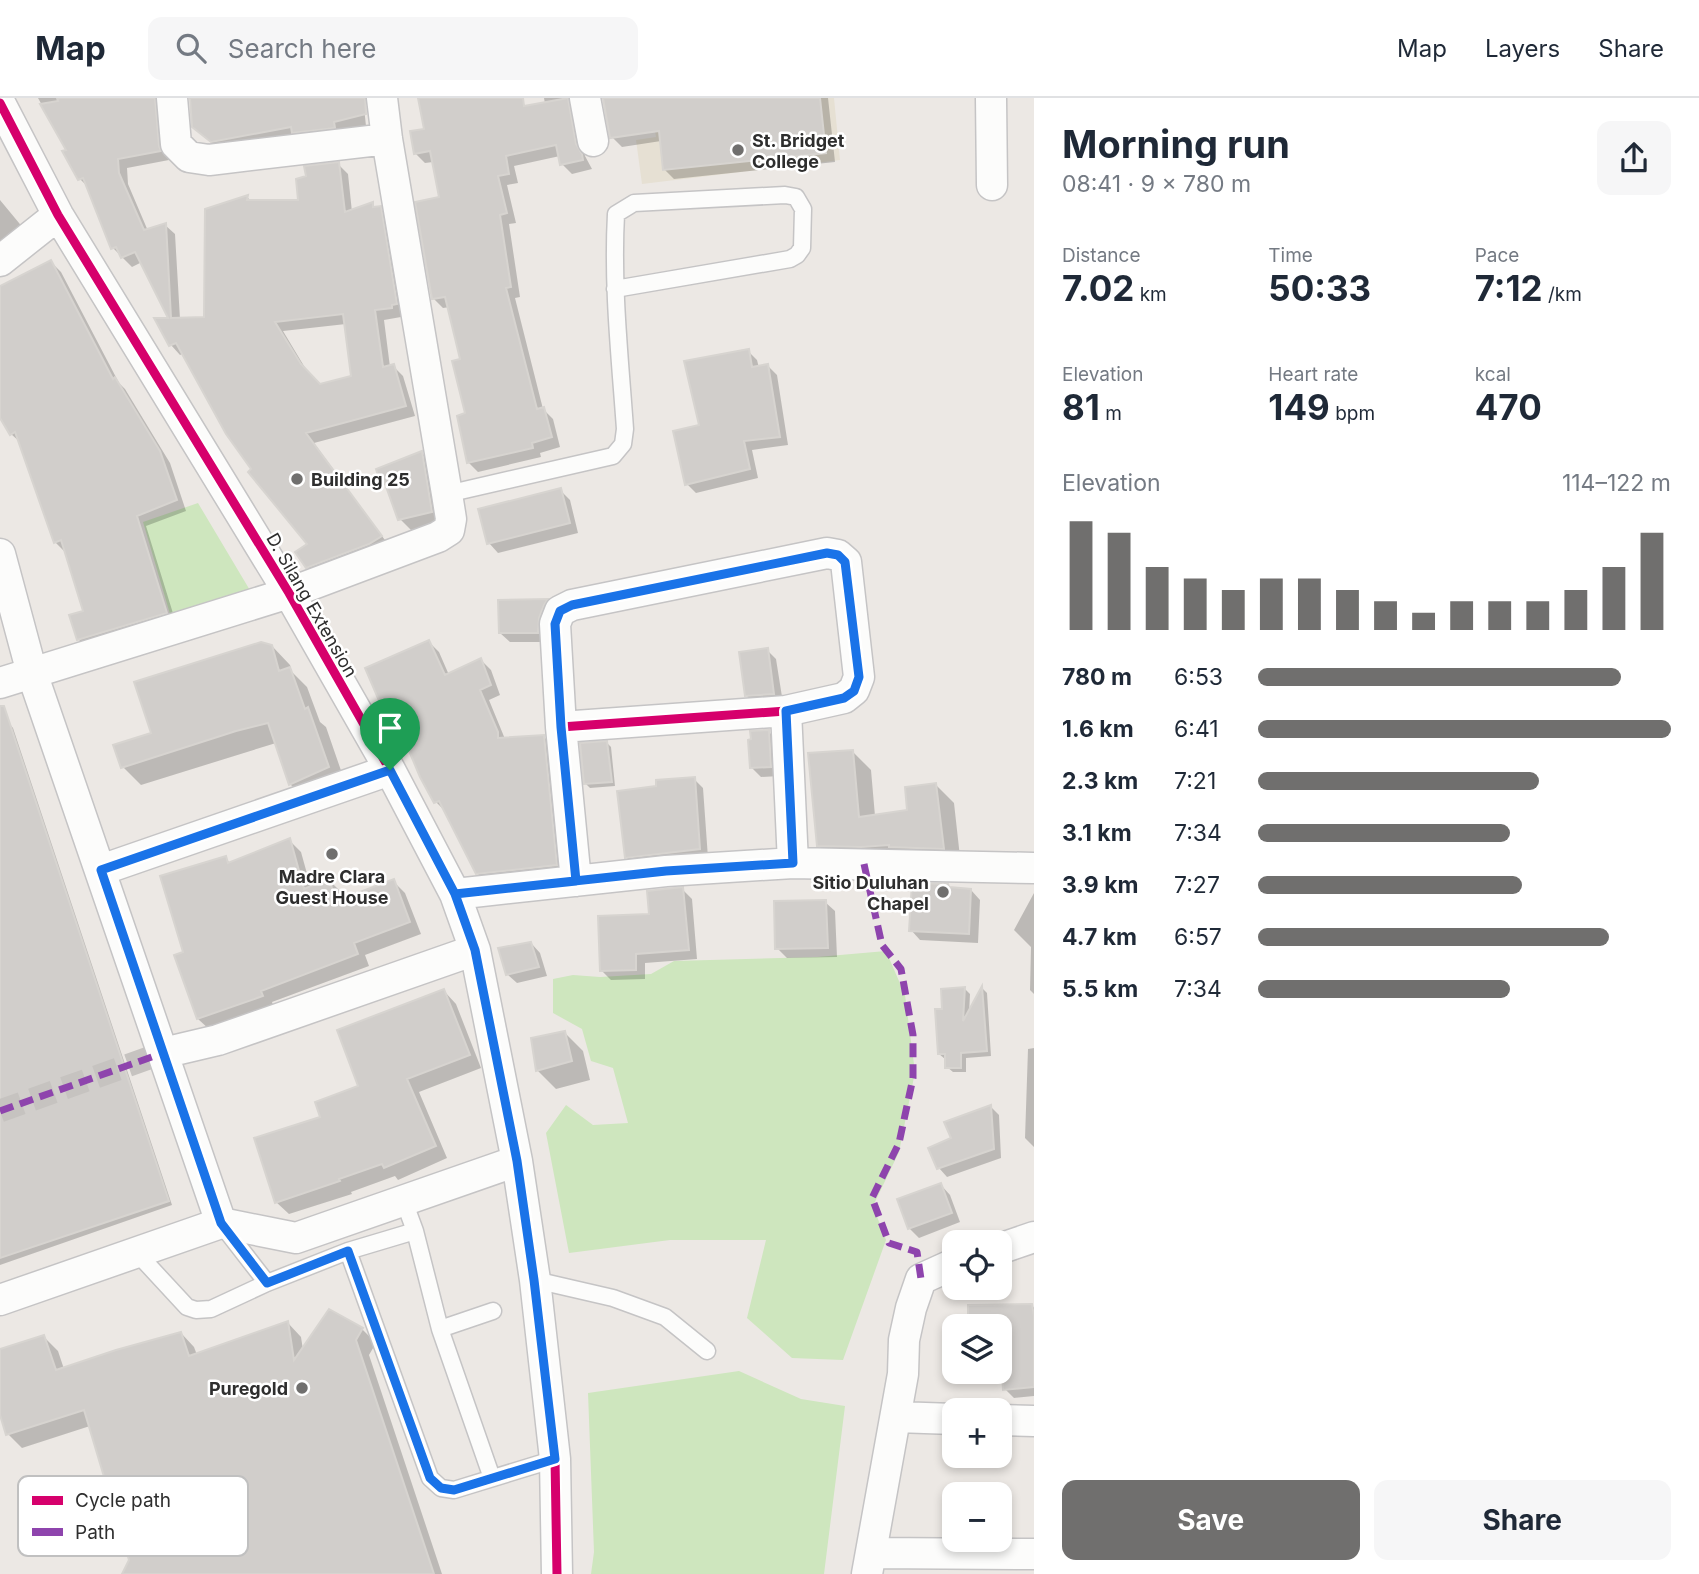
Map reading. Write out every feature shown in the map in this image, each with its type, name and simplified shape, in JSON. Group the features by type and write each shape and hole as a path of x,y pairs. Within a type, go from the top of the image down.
{"street":[{"path":"172,98 176,144 189,157 199,159 387,139"},
{"path":"0,683 289,593 438,537 449,530 447,494 382,98"},
{"path":"585,98 593,141"},
{"path":"991,98 992,185"},
{"name":"D. Silang Extension","path":"0,103 58,215 289,593 390,770 455,894 475,950 517,1161 555,1459 558,1574"},
{"path":"0,261 58,215"},
{"path":"561,727 786,711 844,698 854,691 859,677 845,562 838,555 827,553 572,605 560,611 555,624 561,727 576,881"},
{"path":"0,554 33,673 221,1223"},
{"path":"786,711 793,863"},
{"path":"101,870 390,770"},
{"path":"455,894 666,871 793,863 1034,868"},
{"path":"163,1052 218,1040 475,950"},
{"path":"0,1300 221,1223 296,1238 517,1161"},
{"path":"1012,1244 1034,1237"},
{"path":"942,1269 921,1279 911,1308 904,1340 903,1374 896,1418 869,1563 1034,1554"},
{"path":"896,1418 942,1419"},
{"path":"1012,1420 1034,1421"}],"lane":[{"path":"447,494 613,456 623,444 625,429 615,289 616,214 634,203 785,195 796,197 803,209 802,248 790,259 615,289"},
{"path":"404,1201 415,1231 440,1329 492,1478"},
{"path":"221,1223 267,1283"},
{"path":"137,1253 187,1307 196,1310 211,1309 267,1283 348,1251 415,1231"},
{"path":"348,1251 430,1478 441,1488 454,1490 555,1459"},
{"path":"534,1280 613,1298 665,1317 707,1351"},
{"path":"440,1329 493,1311"}],"shaded area":[{"name":"St. Bridget College","path":"650,98 834,98 840,160 642,184 636,140 656,137"}],"green space":[{"path":"198,503 251,592 170,614 143,522"},
{"path":"886,951 905,995 915,1072 899,1152 873,1206 886,1240 843,1360 792,1358 747,1318 766,1240 670,1240 569,1253 546,1133 566,1105 593,1125 628,1123 613,1068 591,1061 582,1029 553,1013 553,979 573,975 600,977 651,974 674,961 817,957"},
{"path":"739,1371 801,1399 845,1406 824,1574 591,1574 594,1552 588,1393"}],"building":[{"path":"57,98 155,98 161,151 118,159 119,173 144,230 166,223 171,318 204,317 205,209 248,195 247,200 298,200 296,179 306,176 304,166 339,162 345,212 373,202 373,207 381,206 397,304 392,305 392,308 375,310 383,367 394,364 406,406 306,433 382,536 369,544 306,568 295,552 307,544 248,472 251,469 226,434 176,343 169,346 154,318 168,318 135,252 121,258 116,247 111,249 83,178 78,180 62,151 66,150 40,104 58,101","holes":["343,314 351,376 320,384 301,364 275,322"]},
{"path":"190,98 365,98 366,114 334,122 335,128 292,133 291,127 211,142 192,127"},
{"path":"418,98 523,98 524,106 568,98 576,144 583,160 560,165 556,145 506,156 509,174 498,176 507,213 500,215 511,287 506,288 537,409 544,407 552,437 532,443 533,448 467,463 457,416 465,413 452,361 460,359 445,297 432,299 415,202 439,197 430,151 414,154 410,131 424,129"},
{"name":"St. Bridget College","path":"603,98 820,98 826,153 663,170 659,131 610,138"},
{"path":"51,260 113,379 115,377 160,451 177,500 137,516 167,613 77,640 69,615 83,611 61,540 54,543 15,432 10,435 0,418 0,286"},
{"path":"749,349 752,367 768,364 780,437 744,441 750,469 685,485 673,431 699,425 684,361"},
{"path":"422,451 432,512 398,520 384,481 380,482 376,469"},
{"path":"561,488 570,523 487,544 478,509"},
{"path":"548,599 539,618 538,633 499,633 498,600"},
{"path":"429,640 445,675 481,658 491,685 480,690 498,732 498,738 544,735 557,865 476,874 439,801 434,803 399,727 396,729 380,703 365,668"},
{"path":"261,642 272,645 279,671 290,667 305,709 308,707 329,767 289,785 268,723 121,768 113,745 151,733 134,682"},
{"path":"768,648 774,694 745,696 739,652"},
{"path":"0,706 4,706 169,1201 0,1258"},
{"path":"769,730 771,767 750,768 750,731"},
{"path":"607,741 612,782 584,784 580,743"},
{"path":"853,750 859,817 907,810 905,787 936,783 944,849 889,845 817,846 808,753"},
{"path":"695,777 700,849 625,858 617,791 656,786 656,780"},
{"path":"290,838 304,889 330,878 334,900 339,900 394,879 410,922 354,943 358,954 261,991 263,996 197,1019 174,955 183,952 160,876 226,856 228,863"},
{"path":"912,883 948,884 949,887 971,889 969,934 909,931"},
{"path":"683,887 689,950 636,954 636,970 600,971 598,916 649,914 647,891"},
{"path":"826,900 828,948 775,949 774,901"},
{"path":"531,942 539,967 506,975 498,948"},
{"path":"982,986 987,1051 961,1053 961,1068 945,1068 945,1054 938,1054 935,1009 942,1009 941,989 965,987 963,1021"},
{"path":"444,989 470,1055 407,1079 436,1146 384,1168 382,1164 275,1203 254,1138 320,1117 315,1102 358,1086 337,1030"},
{"path":"565,1031 572,1061 536,1071 531,1038"},
{"path":"991,1105 994,1149 937,1169 928,1148 951,1138 944,1122"},
{"path":"941,1183 952,1213 908,1229 897,1199"},
{"path":"1032,1304 1034,1387 1003,1390 1003,1384 1012,1384 1012,1314 968,1314 968,1305"},
{"path":"329,1309 363,1328 356,1340 434,1574 122,1574 129,1560 128,1556 248,1556 248,1476 104,1476 84,1410 6,1435 0,1415 0,1349 44,1335 56,1370 181,1332 189,1356 288,1321 294,1360"}],"tunnel":[{"path":"0,1111 163,1053"}],"marked path":[{"path":"864,864 882,945 901,969 913,1035 913,1078 899,1143 872,1198 889,1243 917,1252 921,1279"},
{"path":"0,1111 163,1053"}],"cycle path":[{"path":"0,103 58,215 289,593 390,770 455,894 475,950 517,1161 535,1280 555,1459 557,1574"},
{"path":"561,727 786,711 844,698 854,690 859,677 846,562 838,555 827,553 572,605 560,611 555,624 561,727 576,881"}],"place":[{"name":"St. Bridget College","path":"738,150"},
{"name":"Building 25","path":"297,479"},
{"name":"Madre Clara Guest House","path":"332,854"},
{"name":"Sitio Duluhan Chapel","path":"943,892"},
{"name":"Puregold","path":"302,1388"}],"route":[{"path":"390,770 101,870 221,1223 267,1283 348,1251 430,1478 441,1488 454,1490 555,1459 517,1161 475,950 455,894 576,881 561,727 555,624 560,611 572,605 827,553 838,555 845,562 859,677 854,691 844,698 786,711 793,863 666,871 455,894 390,770"}]}
